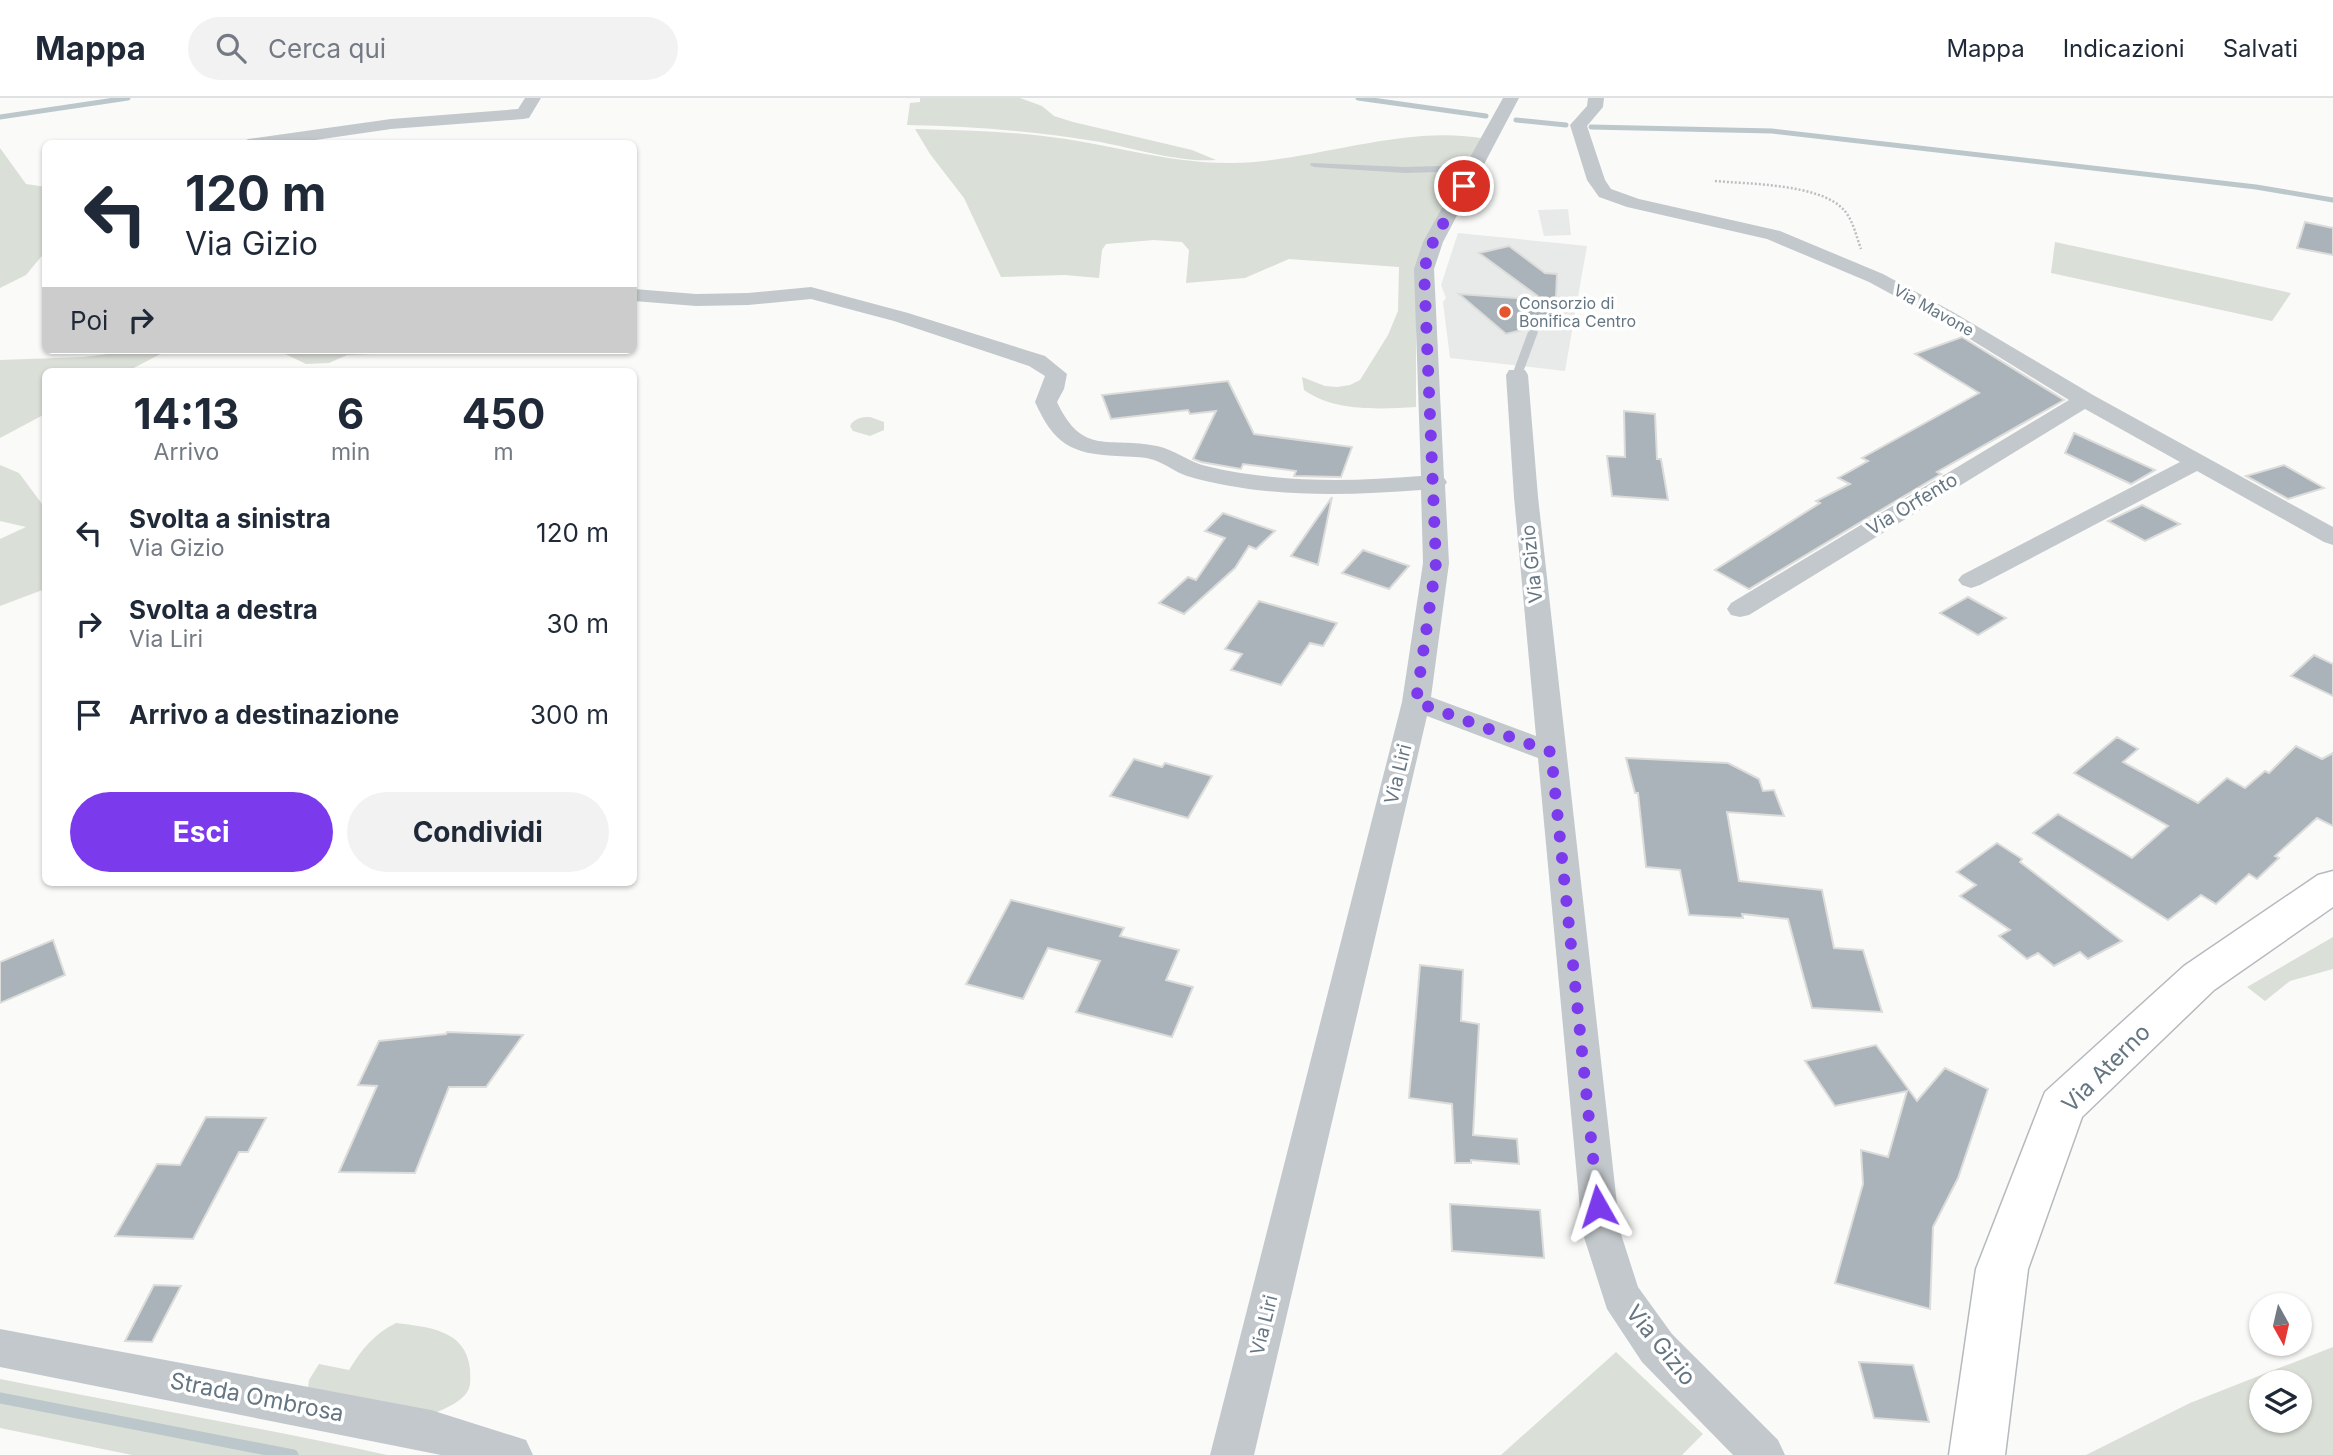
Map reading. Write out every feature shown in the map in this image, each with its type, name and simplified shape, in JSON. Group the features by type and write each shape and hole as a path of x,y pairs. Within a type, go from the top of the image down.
{"main road":[{"name":"Via Aterno","path":"1977,1455 2002,1269 2062,1106 2199,978 2333,886"}],"street":[{"path":"277,140 391,124 523,114 533,98"},
{"name":"Via Liri","path":"1232,1455 1416,702 1436,563 1435,482 1424,269 1433,242 1511,98"},
{"name":"Via Mavone","path":"1596,98 1595,107 1578,125 1596,180 1605,193 1634,203 1773,235 1871,276 1946,316 2085,400 2333,537"},
{"path":"637,295 696,300 748,299 811,293 901,317 1037,361 1056,374 1046,402 1059,428 1069,437 1110,450 1130,448 1159,453 1194,470 1258,481 1323,487 1435,482"},
{"name":"Via Gizio","path":"1517,376 1525,497 1601,1231 1621,1296 1657,1348 1763,1455"},
{"name":"Via Orfento","path":"1740,609 2085,400"},
{"path":"1971,580 2197,462"},
{"path":"1416,702 1551,752"},
{"name":"Strada Ombrosa","path":"0,1348 431,1431 511,1455"}],"lane":[{"path":"1314,165 1395,170 1474,168"},
{"path":"1517,376 1533,332"}],"path":[{"path":"1715,181 1788,189 1832,200 1844,209 1871,276"}],"shaded area":[{"path":"920,98 1020,98 1042,106 1054,116 1192,150 1216,160 1170,157 1047,134 907,125 910,103 920,102"},
{"path":"915,129 1027,134 1161,157 1232,163 1294,157 1391,139 1455,135 1486,139 1416,266 1416,407 1343,406 1304,390 1302,377 1325,386 1337,387 1360,380 1388,335 1398,311 1399,267 1289,259 1245,278 1186,283 1189,250 1182,242 1154,240 1106,244 1102,250 1099,278 1065,275 1001,277 964,198 930,154"},
{"path":"0,148 26,184 42,186 42,256 26,275 0,288"},
{"path":"1568,209 1571,235 1544,236 1538,210"},
{"path":"1458,233 1587,246 1565,371 1450,358 1443,302 1446,298 1441,285"},
{"path":"2055,242 2291,293 2272,321 2051,273"},
{"path":"160,354 134,368 42,368 42,416 0,438 0,360"},
{"path":"285,354 372,354 347,355 329,363 306,364"},
{"path":"870,417 884,422 884,430 870,436 853,431 850,426 854,421"},
{"path":"0,465 19,473 42,504 42,590 0,606 0,539 26,527 0,521"},
{"path":"2333,937 2333,969 2290,981 2265,1001 2247,987"},
{"path":"396,1323 433,1329 454,1338 461,1346 470,1369 470,1386 455,1403 417,1420 308,1388 309,1380 319,1364 349,1370 369,1343"},
{"path":"2333,1347 2333,1455 2086,1455 2190,1403 2249,1380 2249,1433 2312,1433 2312,1370 2274,1370"},
{"path":"1616,1352 1703,1434 1682,1455 1501,1455"},
{"path":"0,1379 387,1455 132,1455 0,1428"}],"building":[{"path":"2305,222 2333,228 2333,255 2297,248"},
{"path":"1509,246 1545,273 1557,274 1555,322 1506,334 1459,294 1543,300 1479,253"},
{"path":"1962,337 2064,400 1937,472 1941,474 1749,589 1715,570 1820,503 1816,501 1850,484 1838,478 1868,461 1862,458 1979,393 1915,354"},
{"path":"1228,381 1254,434 1352,447 1341,477 1294,476 1296,471 1243,464 1241,469 1201,462 1193,459 1216,411 1190,414 1188,410 1111,419 1102,395"},
{"path":"1624,411 1655,414 1657,459 1661,459 1668,500 1612,496 1607,456 1625,457"},
{"path":"2074,433 2155,470 2131,484 2065,453"},
{"path":"2284,465 2324,488 2288,499 2246,476"},
{"path":"1332,497 1318,565 1291,556"},
{"path":"2142,505 2180,524 2145,541 2108,521"},
{"path":"1223,513 1275,531 1256,549 1249,546 1235,568 1184,614 1159,603 1188,577 1196,580 1225,538 1205,531"},
{"path":"1363,550 1409,566 1389,589 1342,573"},
{"path":"1968,597 2006,618 1978,635 1940,613"},
{"path":"1259,601 1337,623 1323,646 1310,643 1281,685 1231,670 1242,654 1225,649"},
{"path":"2314,655 2333,664 2333,696 2291,676"},
{"path":"2117,737 2138,749 2123,762 2198,803 2227,778 2245,788 2265,771 2269,773 2296,746 2322,759 2333,753 2333,826 2317,818 2275,856 2279,858 2257,879 2249,874 2216,904 2201,895 2168,920 2033,833 2058,814 2132,858 2168,826 2074,773"},
{"path":"1626,758 1728,763 1759,779 1763,791 1774,790 1784,816 1727,812 1739,881 1822,890 1834,948 1863,950 1882,1012 1812,1008 1788,919 1742,914 1743,918 1689,915 1680,870 1646,867 1638,793 1635,793"},
{"path":"1134,759 1162,767 1165,763 1212,776 1188,818 1110,796"},
{"path":"1997,843 2022,859 2020,862 2122,941 2088,959 2080,952 2054,966 2038,953 2027,959 1999,936 2010,930 1960,896 1976,885 1957,872"},
{"path":"1011,900 1124,928 1120,936 1179,950 1166,980 1193,987 1172,1037 1076,1012 1100,961 1048,948 1023,999 966,984"},
{"path":"53,940 65,975 0,1003 0,962"},
{"path":"1420,965 1463,970 1461,1021 1479,1024 1473,1135 1517,1139 1519,1164 1471,1160 1471,1163 1455,1163 1452,1104 1409,1098"},
{"path":"447,1032 523,1035 486,1087 449,1087 415,1173 339,1172 377,1086 358,1085 379,1041"},
{"path":"1876,1045 1917,1101 1945,1068 1988,1089 1958,1178 1933,1227 1930,1309 1835,1283 1863,1184 1861,1150 1888,1157 1907,1091 1835,1106 1805,1061"},
{"path":"206,1117 266,1118 248,1152 239,1152 193,1239 115,1236 157,1164 180,1165"},
{"path":"1450,1204 1540,1210 1544,1258 1452,1251"},
{"path":"154,1285 181,1286 152,1342 125,1341"},
{"path":"1859,1362 1913,1365 1929,1422 1874,1418"}],"waterway":[{"path":"0,117 128,98"},
{"path":"1358,98 1486,116"},
{"path":"1516,120 1566,125"},
{"path":"1591,127 1772,131 2256,187 2333,200"},
{"path":"0,1398 293,1455"}],"place":[{"name":"Consorzio di Bonifica Centro","path":"1505,312"}],"route":[{"path":"1464,186 1433,242 1424,269 1435,482 1436,563 1416,702 1551,752 1598,1206"}]}
